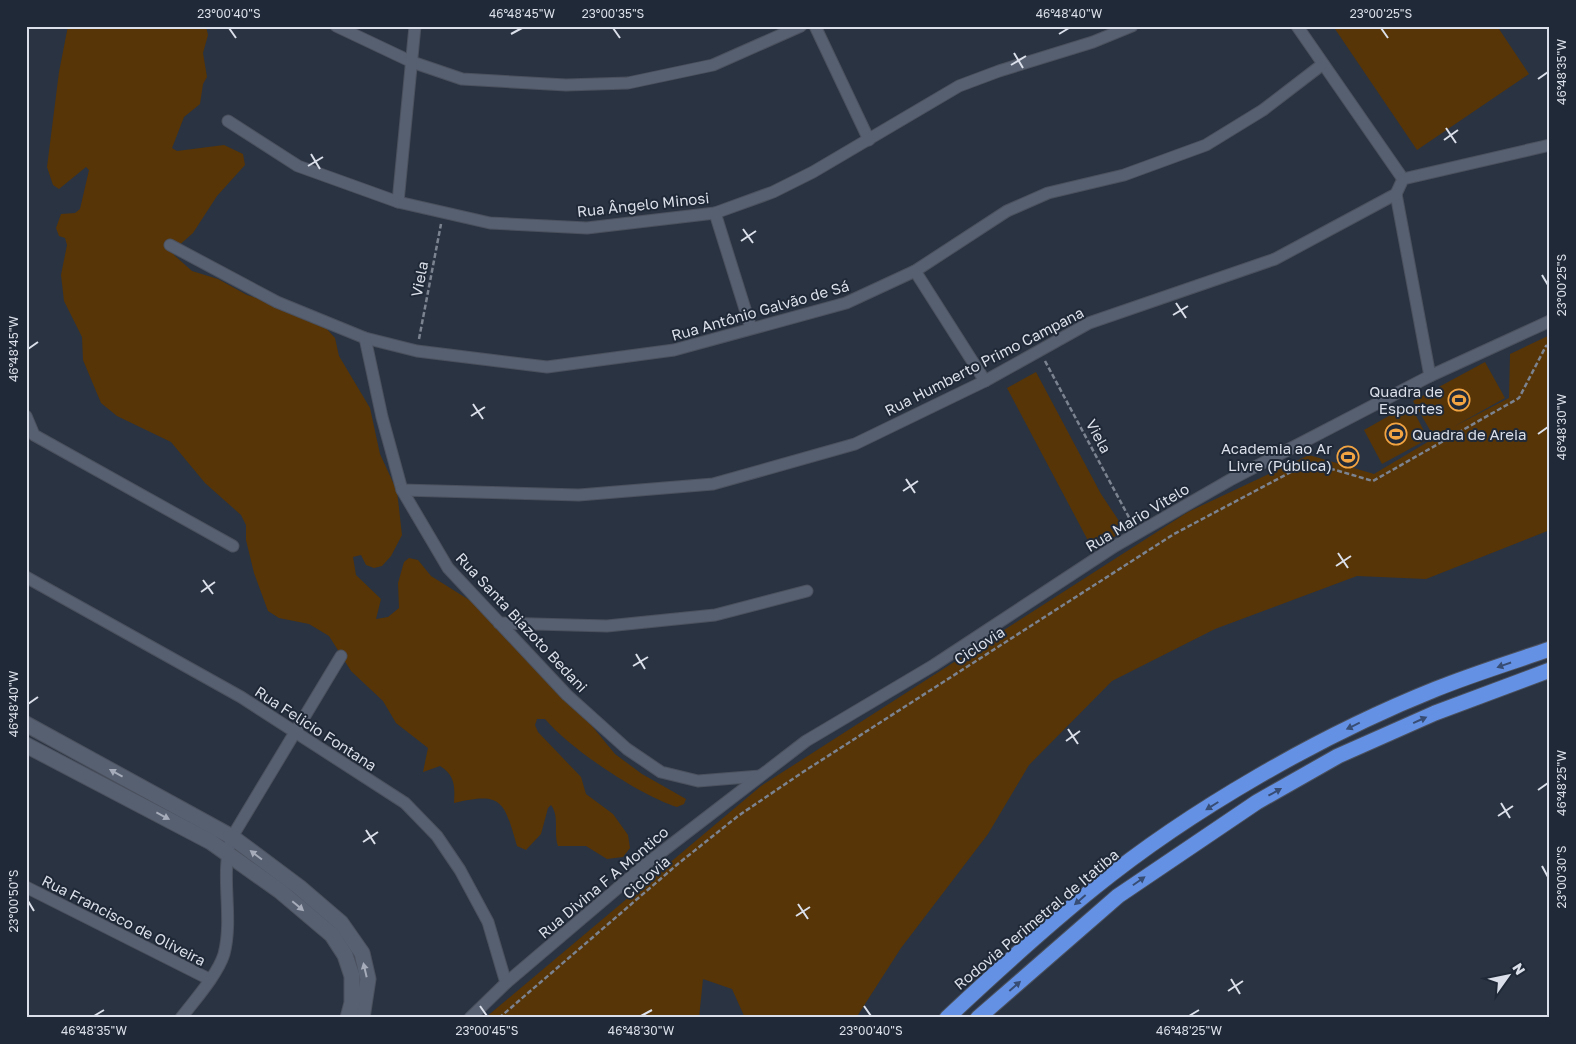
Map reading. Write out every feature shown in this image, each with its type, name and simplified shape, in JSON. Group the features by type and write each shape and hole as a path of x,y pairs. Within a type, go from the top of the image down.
{"highway":[{"name":"Rodovia Perimetral de Itatiba","path":"947,1018 1004,965 1095,887 1163,837 1210,807 1330,738 1382,712 1436,688 1550,649"},
{"path":"978,1018 1118,896 1257,802 1347,752 1435,713 1550,670"}],"main road":[{"path":"26,724 232,836 299,887 341,923 362,953 368,979 362,1018"},
{"path":"26,745 211,842 280,891 332,935 345,956 352,976 352,1003 348,1018"}],"street":[{"path":"336,26 412,62 462,79 566,85 628,83 713,65 801,26"},
{"path":"398,202 415,26"},
{"path":"815,26 869,140"},
{"name":"Rua Ângelo Minosi","path":"228,121 298,166 398,202 490,223 587,228 715,213 773,192 869,140 959,86 999,70 1093,42 1132,26"},
{"path":"1297,26 1403,180"},
{"name":"Rua Antônio Galvão de Sá","path":"170,245 277,302 365,338 417,350 548,367 674,350 846,303 915,271 1007,211 1048,194 1124,175 1206,145 1263,110 1323,64"},
{"path":"1403,180 1550,145"},
{"path":"1403,180 1396,194 1430,376"},
{"name":"Rua Humberto Primo Campana","path":"402,490 579,496 713,484 855,444 985,381 1089,323 1275,258 1396,194"},
{"path":"715,213 751,328"},
{"path":"915,271 985,381"},
{"name":"Rua Mario Vitelo","path":"760,776 806,741 934,665 1138,533 1230,480 1430,376 1550,321"},
{"name":"Rua Santa Biazoto Bedani","path":"365,338 382,417 402,490 448,568 567,695 627,749 661,772 698,781 760,776"},
{"path":"26,416 30,439 233,546"},
{"name":"Rua Felicio Fontana","path":"26,577 232,692 295,730 405,803 437,836 460,870 488,922 506,984"},
{"path":"499,623 607,626 696,617 806,591"},
{"path":"181,1018 209,979 223,955 228,926 227,852 232,836 341,656"},
{"name":"Rua Divina F A Montico","path":"470,1018 506,984 646,864 760,776"},
{"name":"Rua Francisco de Oliveira","path":"26,887 209,979"}],"path":[{"name":"Viela","path":"417,350 443,212"},
{"name":"Ciclovia","path":"499,1018 679,863 738,816 803,772 1174,534 1291,472 1318,465 1373,480 1519,398 1546,346 1550,345"},
{"name":"Viela","path":"1040,350 1138,533"}],"shaded area":[{"path":"68,26 206,26 208,35 203,53 207,77 203,84 200,104 184,117 172,148 177,151 224,145 243,154 245,165 217,196 193,233 176,248 174,255 192,271 218,279 247,295 315,316 335,338 339,356 370,408 380,454 397,491 402,535 391,556 382,566 374,568 366,565 361,555 353,557 356,575 381,599 376,619 388,617 399,608 398,583 404,562 409,558 418,560 431,576 482,608 536,658 615,754 642,774 686,799 684,804 677,807 645,793 588,757 556,731 545,719 537,719 535,725 538,732 581,777 586,794 613,814 628,835 630,848 623,857 607,859 586,846 558,846 556,820 551,805 548,808 541,834 526,850 517,846 509,819 499,804 483,798 454,803 454,786 449,773 440,766 423,772 428,748 396,723 383,701 351,671 329,636 309,624 279,618 268,611 254,573 246,540 246,525 241,515 205,483 171,442 117,416 101,403 83,360 82,337 64,301 61,275 67,245 65,238 59,236 56,228 61,214 75,213 80,209 89,170 86,167 59,189 53,185 47,167 59,72"},
{"path":"1333,26 1497,26 1529,74 1417,150"},
{"path":"1550,335 1550,530 1426,579 1357,576 1215,629 1112,681 1029,765 988,834 901,948 856,1018 745,1018 732,989 703,979 699,1018 485,1018 761,786 1188,512 1309,455 1374,474 1446,431 1434,437 1413,401 1485,362 1505,398 1453,427 1509,398 1510,354"},
{"path":"1036,372 1101,494 1125,530 1093,550 1007,388"},
{"name":"Quadra de Areia","path":"1410,404 1428,439 1382,464 1364,430"}],"place":[{"name":"Quadra de Esportes","path":"1459,400"},
{"name":"Quadra de Areia","path":"1396,434"},
{"name":"Academia ao Ar Livre (Pública)","path":"1348,457"}]}
